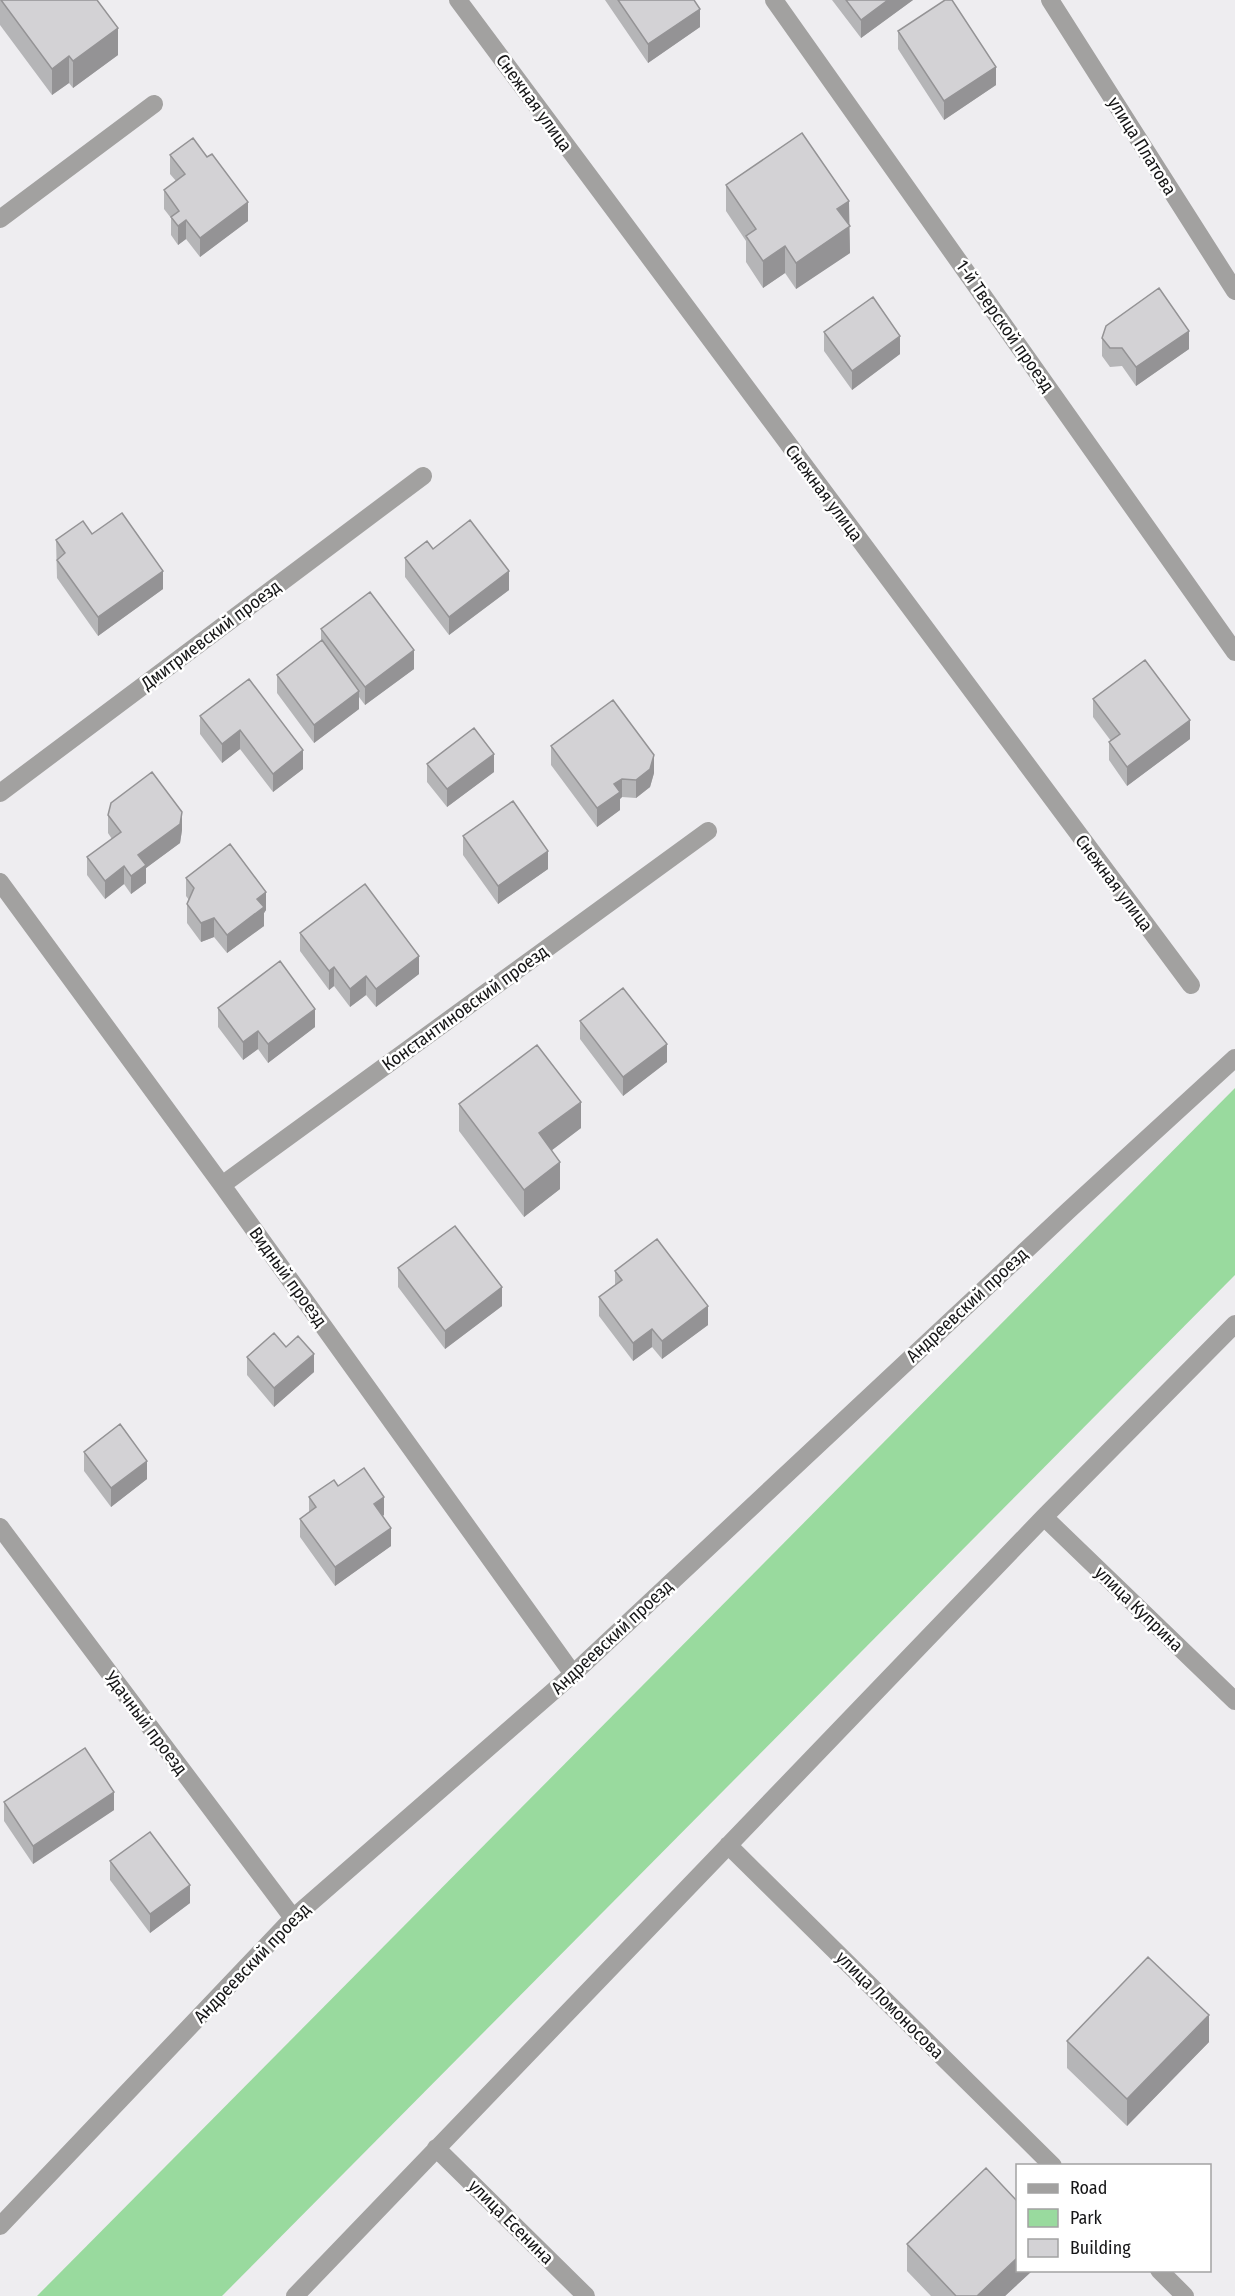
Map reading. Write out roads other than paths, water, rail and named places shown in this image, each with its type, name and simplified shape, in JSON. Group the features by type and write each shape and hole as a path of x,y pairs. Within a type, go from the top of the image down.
{"street":[{"name":"Снежная улица","path":"458,0 1191,986"},
{"name":"1-й Тверской проезд","path":"774,0 1235,652"},
{"name":"улица Платова","path":"1050,0 1235,291"},
{"path":"0,219 154,104"},
{"name":"Дмитриевский проезд","path":"0,794 423,476"},
{"name":"Константиновский проезд","path":"222,1185 708,831"},
{"name":"Видный проезд","path":"0,882 222,1185 573,1674"},
{"name":"Андреевский проезд","path":"0,2226 293,1918 573,1674 1069,1210 1235,1058"},
{"path":"295,2296 1044,1517 1235,1324"},
{"name":"улица Куприна","path":"1044,1517 1235,1701"},
{"name":"Удачный проезд","path":"0,1527 293,1918"},
{"name":"улица Ломоносова","path":"728,1845 1051,2164"},
{"name":"улица Есенина","path":"436,2148 586,2296"},
{"path":"1160,2272 1185,2296"}]}
